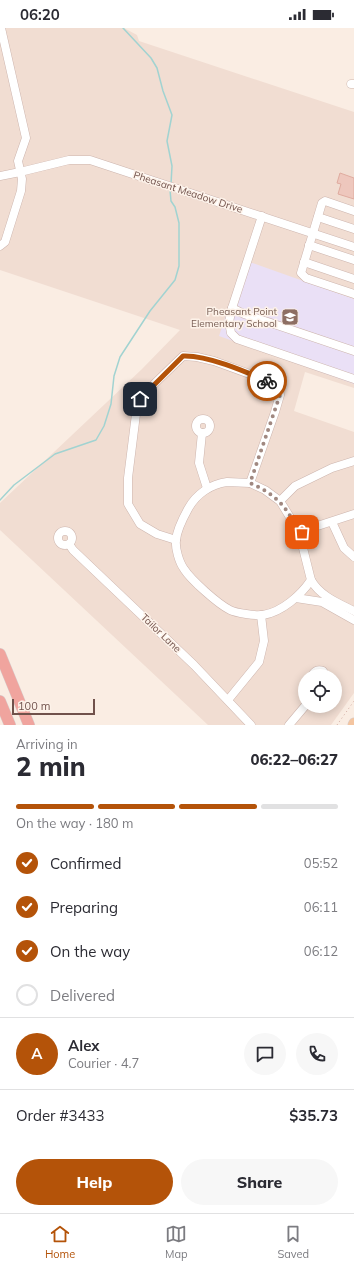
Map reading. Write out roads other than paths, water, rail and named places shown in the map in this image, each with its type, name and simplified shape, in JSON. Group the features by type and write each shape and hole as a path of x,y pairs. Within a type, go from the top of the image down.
{"highway":[{"path":"0,654 30,725"},
{"path":"13,686 35,725"},
{"path":"0,701 10,725"}],"street":[{"path":"0,246 5,242 21,191 22,179 18,161 26,138 1,28"},
{"name":"Pheasant Meadow Drive","path":"0,176 69,160 90,160 354,247"},
{"path":"354,210 325,201 322,203 301,273 306,278 354,294"},
{"path":"262,216 232,308 229,322 231,333 237,339 354,379"},
{"path":"318,217 354,229"},
{"path":"310,245 354,260"},
{"path":"304,262 354,279"},
{"path":"232,308 244,314 354,351"},
{"path":"176,540 157,534 140,524 128,504 128,478 137,406 149,389 183,356 197,357 221,364 266,380 276,385 279,389 280,395 275,412 250,483"},
{"path":"202,433 199,463 207,488"},
{"path":"280,501 295,486 332,468 354,461"},
{"path":"311,580 296,598 273,612 262,616 230,610 201,587 184,569 177,552 176,540 182,522 191,504 207,488 227,482 250,483 265,490 280,501 299,532 311,580 323,599"},
{"path":"299,532 354,514"},
{"path":"332,522 344,548 354,557"},
{"name":"Tailor Lane","path":"69,544 73,550 194,665 205,679 228,700 251,725"},
{"path":"296,598 323,599 351,614"},
{"path":"228,700 259,662 264,641 262,616"},
{"path":"289,725 299,713"}],"waterway":[{"path":"123,28 151,58 157,68 163,91 172,115 167,141 172,166 171,184"},
{"path":"0,500 14,485 55,454 96,440 104,426 111,404 114,376 120,357 150,311 175,280 179,266 179,223 175,207 171,201 170,190"}],"place":[{"name":"Pheasant Point Elementary School","path":"290,317"}]}
